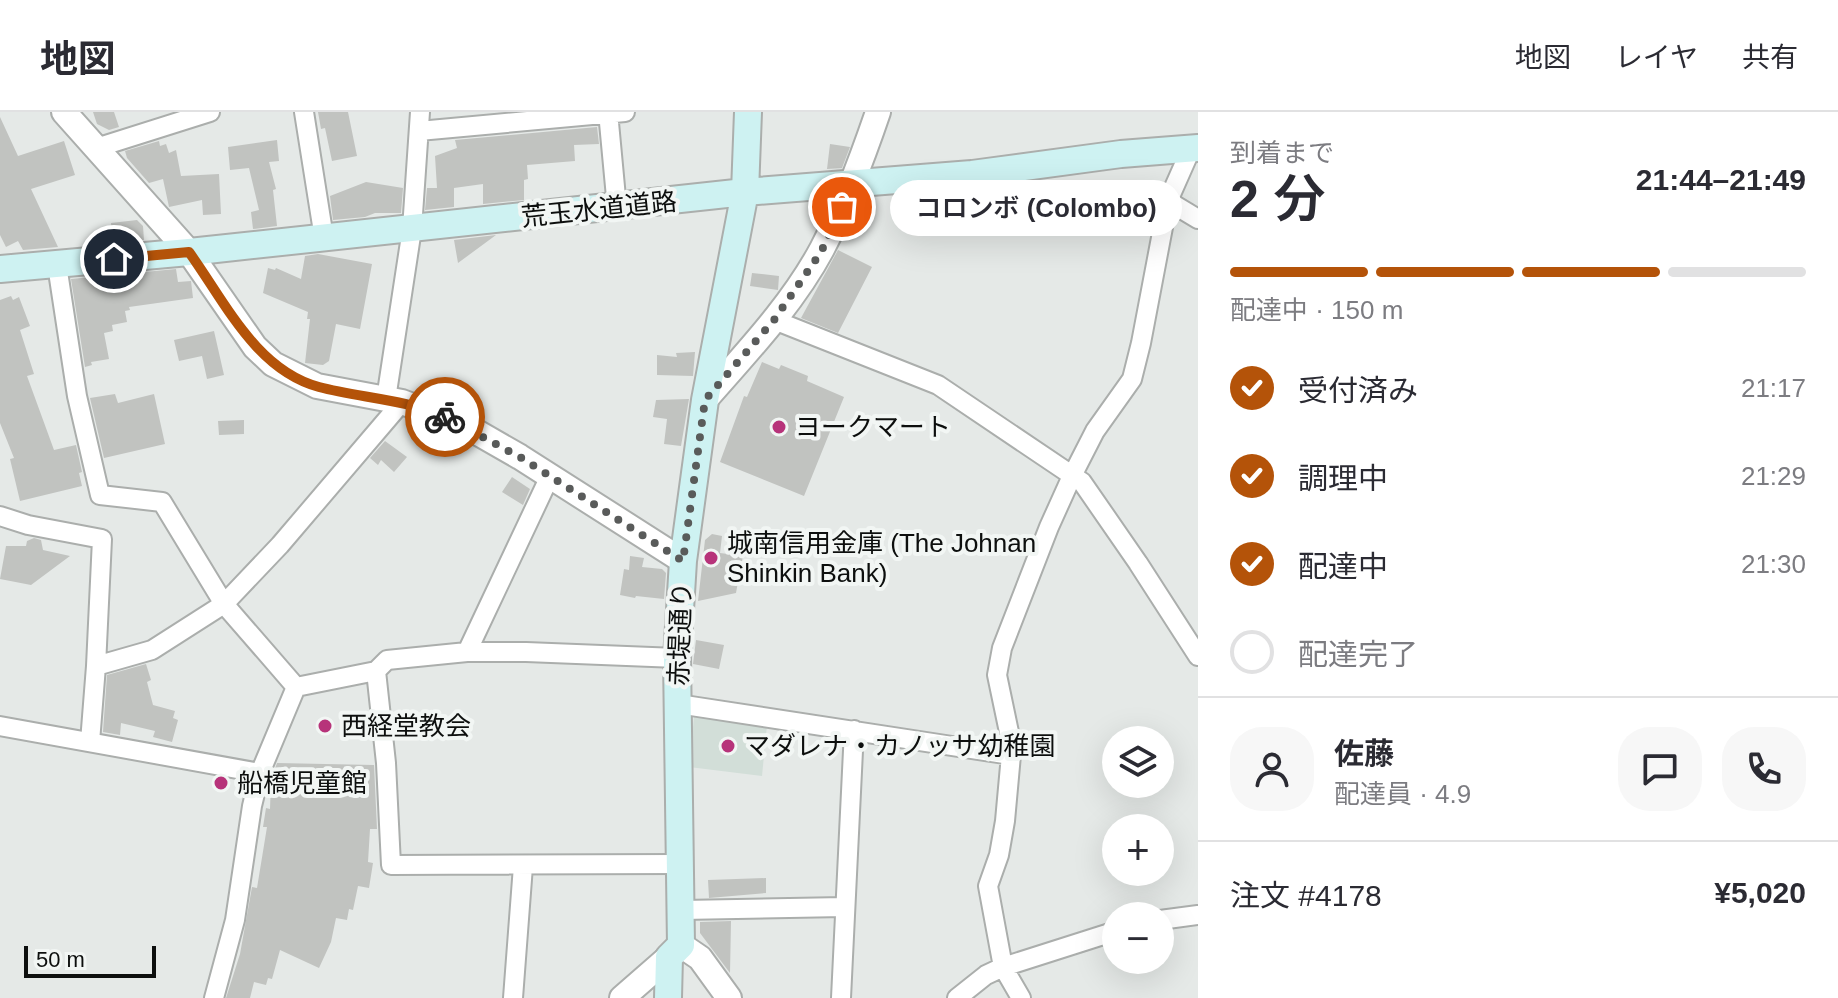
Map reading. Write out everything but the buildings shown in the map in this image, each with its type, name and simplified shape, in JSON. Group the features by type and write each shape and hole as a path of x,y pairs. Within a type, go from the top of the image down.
{"main road":[{"name":"赤堤通り","path":"668,998 682,910 677,658 683,561 705,400 745,192 748,112"},
{"name":"荒玉水道道路","path":"0,269 617,208 745,192 972,174 1121,154 1195,148"}],"street":[{"path":"64,112 189,252 255,347 273,364 317,386 394,401 466,426 683,561"},
{"path":"96,148 210,112"},
{"path":"304,112 324,238"},
{"path":"96,666 152,650 224,604 280,545 394,401 412,229 420,112"},
{"path":"705,400 774,320 821,252 853,185 878,112"},
{"path":"419,131 614,113 617,208"},
{"path":"1021,998 1003,967 988,886 999,855 1011,755 997,675 1002,648 1072,476 1095,431 1132,379 1168,201 1195,148"},
{"path":"1168,201 1198,219"},
{"path":"57,265 77,396 100,495 162,502 224,604 296,687"},
{"path":"774,320 938,385 1082,482 1198,653"},
{"path":"467,652 550,476"},
{"path":"0,516 28,525 102,539 90,742"},
{"path":"296,687 376,671 387,660 467,652 677,658"},
{"path":"376,671 386,763 391,865 681,864"},
{"path":"214,998 235,920 260,773 296,687"},
{"path":"678,704 1011,755"},
{"path":"0,726 260,773"},
{"path":"841,998 854,730"},
{"path":"513,998 523,866"},
{"path":"682,910 844,907"},
{"path":"1174,918 1198,915"},
{"path":"957,998 986,975 1003,967 1102,935"},
{"path":"622,998 675,951 700,958 729,998"}],"shaded area":[{"name":"マダレナ・カノッサ幼稚園","path":"694,717 767,725 762,776 689,767"}],"way so far":[{"path":"445,417 491,439 683,561 705,400 774,320 821,252 842,207"}],"place":[{"name":"コロンボ (Colombo)","path":"842,207"},
{"name":"ヨークマート","path":"779,427"},
{"name":"城南信用金庫 (The Johnan Shinkin Bank)","path":"711,558"},
{"name":"西経堂教会","path":"325,726"},
{"name":"マダレナ・カノッサ幼稚園","path":"728,746"},
{"name":"船橋児童館","path":"221,783"}],"route":[{"path":"114,259 189,252 255,347 273,364 317,386 402,402 445,417"}]}
